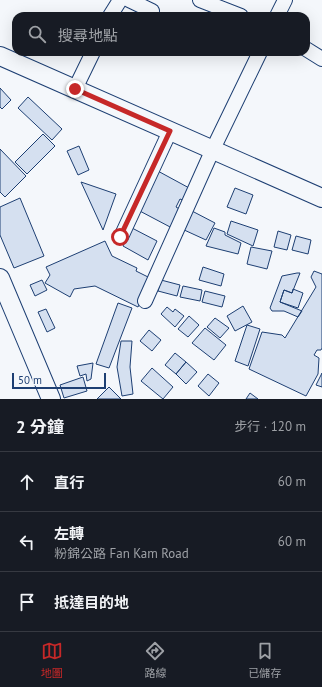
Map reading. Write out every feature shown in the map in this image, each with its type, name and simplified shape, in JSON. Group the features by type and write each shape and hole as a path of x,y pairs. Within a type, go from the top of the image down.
{"main road":[{"path":"0,56 322,198"},
{"path":"0,278 51,399"}],"street":[{"path":"112,12 120,0"},
{"path":"129,0 152,11"},
{"path":"200,0 231,12"},
{"path":"279,12 285,0"},
{"path":"310,52 322,59"},
{"path":"75,89 91,56"},
{"path":"145,301 213,150 258,56"},
{"path":"120,237 170,131"}],"building":[{"path":"0,88 11,100 2,109 0,107"},
{"path":"28,97 62,129 52,140 18,108"},
{"path":"43,134 55,146 27,174 15,162"},
{"path":"79,146 89,170 78,175 67,151"},
{"path":"0,149 26,176 5,197 0,192"},
{"path":"156,170 191,189 185,201 180,199 176,207 181,210 172,228 136,209"},
{"path":"81,182 116,194 103,230"},
{"path":"235,188 253,195 246,214 227,207"},
{"path":"20,198 44,256 14,268 0,235 0,207"},
{"path":"192,211 215,223 206,240 182,229"},
{"path":"231,221 258,230 253,246 227,234"},
{"path":"132,228 157,241 148,260 123,246"},
{"path":"214,228 225,232 225,235 241,243 238,254 206,246"},
{"path":"278,231 291,235 287,250 274,247"},
{"path":"296,236 311,240 308,254 292,250"},
{"path":"105,241 112,256 137,268 136,271 152,279 138,307 95,286 74,289 70,297 45,283 50,275 46,267"},
{"path":"251,247 272,251 267,269 247,264"},
{"path":"203,267 224,274 221,286 199,280"},
{"path":"314,271 322,274 322,348 321,350 317,350 314,355 319,358 318,374 306,396 249,369 262,332 282,335 285,338 316,287 311,277"},
{"path":"300,273 292,293 284,290 280,302 302,311 298,317 284,311 272,311 270,308 282,276"},
{"path":"42,280 47,290 35,296 30,285"},
{"path":"161,280 180,285 177,296 158,291"},
{"path":"183,286 202,290 200,301 180,297"},
{"path":"293,289 303,293 298,308 280,302 284,290 292,293"},
{"path":"205,291 225,296 222,307 202,302"},
{"path":"118,303 132,308 109,368 96,364"},
{"path":"243,306 252,322 235,331 227,316"},
{"path":"167,307 173,312 175,309 184,316 175,327 161,314"},
{"path":"46,309 55,328 47,332 38,312"},
{"path":"189,316 199,325 188,337 178,329"},
{"path":"215,318 229,328 220,338 207,327"},
{"path":"247,325 260,329 248,366 235,361"},
{"path":"205,328 226,345 214,360 192,343"},
{"path":"149,330 161,340 152,351 140,341"},
{"path":"121,341 132,341 130,367 133,394 122,396 117,367"},
{"path":"175,353 186,362 176,374 165,365"},
{"path":"186,362 197,372 186,384 176,374"},
{"path":"93,363 91,379 87,381 86,374 80,376 77,366"},
{"path":"152,368 173,387 163,399 141,381"},
{"path":"322,373 322,387 316,385"},
{"path":"208,374 219,383 209,396 198,386"},
{"path":"83,377 87,391 64,398 60,385"},
{"path":"109,387 121,399 97,399"},
{"path":"250,393 258,399 246,399"}],"route":[{"path":"75,89 170,131 120,237"}]}
